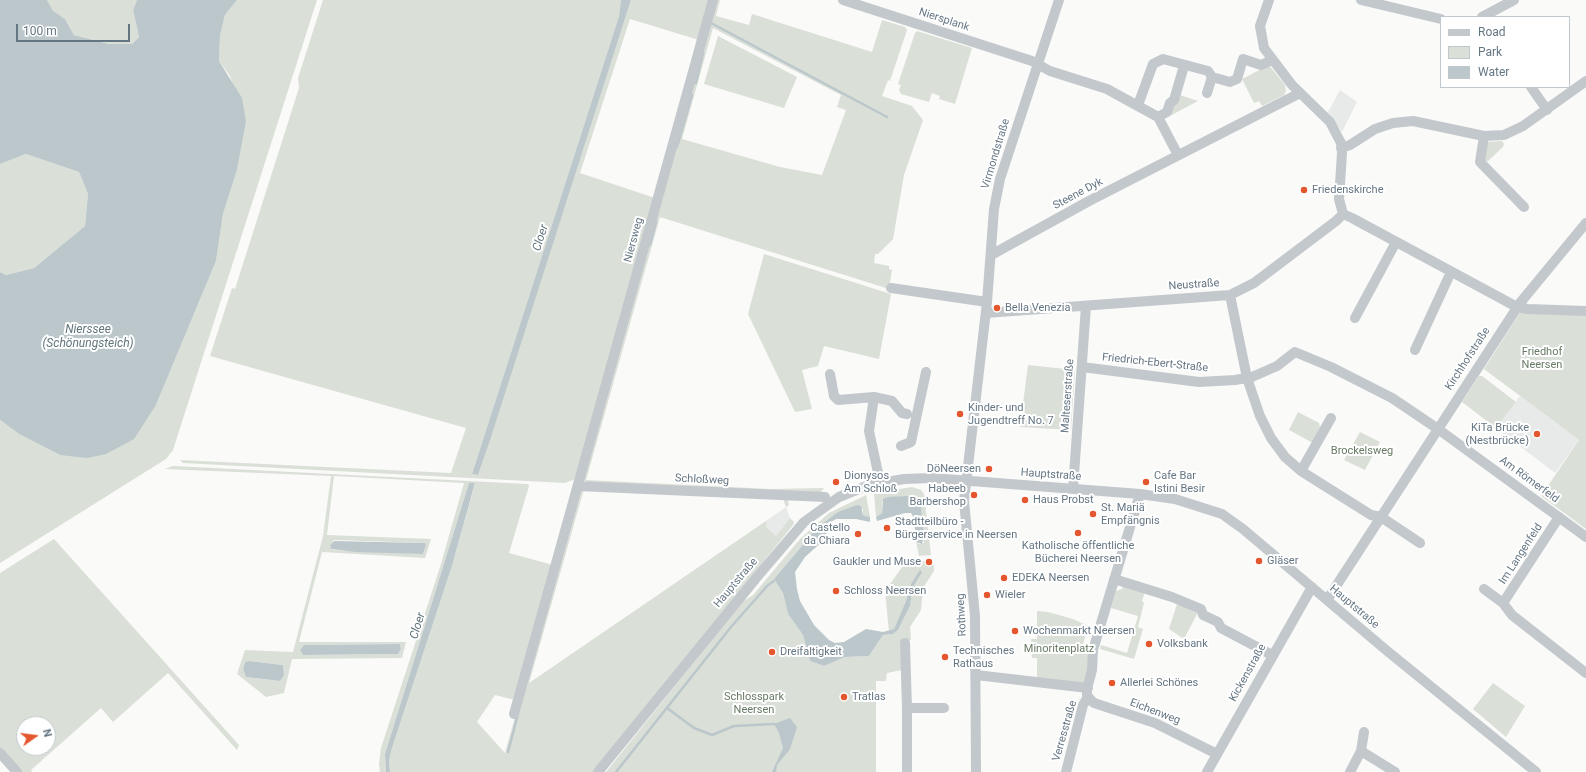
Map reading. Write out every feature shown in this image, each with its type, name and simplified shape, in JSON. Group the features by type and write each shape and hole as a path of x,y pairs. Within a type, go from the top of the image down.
{"street":[{"name":"Niersweg","path":"514,714 713,0"},
{"name":"Niersplank","path":"843,0 1038,64"},
{"name":"Virmondstraße","path":"966,481 986,313 994,209 998,186 1059,0"},
{"path":"1267,0 1261,20 1260,31 1264,48 1272,60 1300,93 1330,122 1337,134 1341,148 1339,199 1343,214 1517,307 1528,310 1586,311"},
{"path":"1361,0 1440,19"},
{"path":"1484,16 1514,0"},
{"path":"1138,105 1153,64 1163,59 1184,66 1208,71 1212,77 1230,82 1237,79 1243,59 1261,65 1272,60"},
{"path":"1038,64 1050,71 1107,89 1158,117 1178,155"},
{"path":"1158,117 1167,112 1170,103 1174,100 1184,66"},
{"path":"1207,93 1212,77"},
{"path":"1341,148 1350,145 1375,129 1393,123 1413,121 1484,136 1504,135 1523,126 1586,81"},
{"path":"1532,88 1547,110"},
{"name":"Steene Dyk","path":"991,255 1088,201 1300,93"},
{"path":"1484,136 1480,157 1482,164 1524,208"},
{"name":"Neustraße","path":"986,313 1230,295 1254,283 1336,221 1343,214"},
{"name":"Kirchhofstraße","path":"1327,600 1517,307 1586,223"},
{"path":"1356,318 1396,242"},
{"path":"1415,350 1451,272"},
{"path":"891,288 987,302"},
{"path":"1230,295 1247,378 1260,416 1271,438 1285,457 1301,471 1371,515 1381,517 1420,543"},
{"name":"Malteserstraße","path":"1073,489 1086,306"},
{"name":"Friedrich-Ebert-Straße","path":"1082,367 1199,382 1247,378 1277,366 1295,352 1331,367 1392,398 1438,429"},
{"path":"901,446 911,442 926,372"},
{"path":"830,374 834,396 838,400 874,397 892,401 902,413 907,414"},
{"path":"874,397 868,431 880,482"},
{"path":"1301,471 1331,418"},
{"name":"Am Römerfeld","path":"1438,429 1586,537"},
{"name":"Hauptstraße","path":"598,772 757,577 804,522 839,497 880,482 932,478 1140,494 1175,499 1222,514 1243,529 1386,650 1536,772"},
{"name":"Rothweg","path":"966,481 964,506 974,606 976,772"},
{"name":"Schloßweg","path":"578,486 825,497"},
{"path":"1087,692 1092,670 1093,650 1140,494"},
{"name":"Im Langenfeld","path":"1503,603 1559,517"},
{"path":"1114,579 1172,597 1201,609 1203,615 1218,622 1221,628 1272,655"},
{"name":"Kickenstraße","path":"1207,772 1272,655 1312,587"},
{"name":"Im Langenfeld","path":"1484,589 1503,603 1512,615 1586,673"},
{"path":"906,643 907,772"},
{"name":"Eichenweg","path":"976,675 1087,692 1094,703 1162,726 1217,754"},
{"name":"Verresstraße","path":"1066,772 1087,692"},
{"path":"907,708 944,708"},
{"path":"1350,772 1361,751 1364,732"},
{"path":"1361,751 1395,772"},
{"path":"0,753 17,772"}],"shaded area":[{"path":"1340,90 1357,102 1342,132 1328,112"},
{"name":"KiTa Brücke (Nestbrücke)","path":"1520,396 1579,440 1555,473 1496,428"},
{"path":"786,507 790,518 776,536 766,527 766,521"}],"green space":[{"path":"47,0 137,0 133,10 139,37 132,44 109,44 74,35 65,19 53,12"},
{"path":"237,0 317,0 173,450 166,459 0,563 0,420 19,434 60,455 156,405 216,261 223,214 237,170 246,122 230,76 219,61 220,36 225,15"},
{"path":"323,0 621,0 619,16 472,474 478,475 631,0 711,0 699,40 630,19 580,173 655,198 577,477 573,480 565,483 183,463 180,460 451,473 466,428 210,356 232,288 235,289 299,88 298,78"},
{"path":"716,0 720,0 716,16 749,25 752,14 872,52 882,20 905,27 907,30 890,81 888,80 882,96 912,106 923,120 904,175 893,239 878,254 875,254 874,263 889,266 889,269 892,270 889,289 660,217 586,480 770,489 824,488 819,494 592,484 582,480","holes":["713,28 841,95 837,107 846,110 822,175 780,167 682,139"]},
{"path":"917,31 972,48 955,104 939,99 940,96 932,93 929,102 901,94 899,90 901,85 898,84 915,33"},
{"path":"718,36 797,77 784,108 704,84"},
{"path":"1269,65 1285,85 1286,91 1284,95 1262,106 1259,101 1254,103 1242,79"},
{"path":"1177,94 1198,101 1168,117"},
{"path":"1502,141 1504,144 1503,147 1488,161 1484,162 1487,142"},
{"path":"26,154 79,172 88,194 85,226 34,268 6,275 0,272 0,164"},
{"path":"764,254 891,294 879,359 824,346 818,366 802,370 812,409 795,412 748,314"},
{"name":"Friedhof Neersen","path":"1521,311 1586,314 1586,529 1541,496 1579,440 1484,369"},
{"path":"1028,365 1075,370 1071,430 1020,427"},
{"path":"1479,376 1482,376 1516,402 1496,428 1462,402"},
{"path":"1298,412 1319,423 1320,428 1313,443 1289,430"},
{"name":"Brockelsweg","path":"1360,432 1380,442 1365,470 1344,460"},
{"path":"173,466 528,484 529,486 509,553 553,565 515,700 495,695 477,722 505,753 579,488 784,498 788,500 789,505 786,507 783,499 584,489 529,683 766,521 766,527 776,536 790,518 794,522 594,772 390,772 389,760 392,748 452,566 475,484 469,483 385,754 386,772 380,772 379,764 381,748 441,564 464,483 334,476 327,535 431,539 425,558 322,552 299,642 406,642 402,658 292,659 284,693 266,697 237,674 245,650 293,652 323,536 331,476 165,469","holes":["334,540 425,543 426,545 423,554 334,550 331,549 330,545","400,644 401,649 398,654 303,655 300,650 304,645","249,661 283,665 284,675 280,681 246,677 243,669 245,662"]},
{"path":"912,487 921,490 924,494 931,555 919,556 916,542 919,544 924,543 919,497 906,496 885,498 882,502 882,513 876,517 874,493"},
{"name":"Schlosspark Neersen","path":"866,495 870,517 863,515 863,509 838,512 804,543 774,579 783,593 788,614 803,635 810,661 824,666 845,657 869,656 883,635 893,634 898,630 910,606 913,587 911,584 906,601 894,629 889,632 885,591 905,563 933,560 934,571 923,588 921,610 910,627 911,640 902,641 902,670 887,673 886,681 876,681 876,772 606,772 742,602 753,595 800,539 829,513"},
{"path":"54,539 239,745 237,750 168,673 113,722 101,708 56,748 56,716 16,716 16,756 47,756 31,770 32,772 21,772 0,748 0,573"},
{"path":"1123,586 1145,592 1138,627 1143,629 1134,659 1100,649 1101,645 1127,653 1138,616 1111,608 1116,591 1122,589"},
{"path":"1178,601 1194,608 1197,614 1184,639 1169,629"},
{"name":"Minoritenplatz","path":"1037,611 1048,612 1073,619 1088,626 1083,645 1085,653 1088,654 1089,664 1085,682 1081,684 1037,679 1037,658 1032,658 1031,639 1037,639"},
{"path":"1493,683 1525,706 1506,737 1473,709"}],"water":[{"name":"Nierssee (Schönungsteich)","path":"0,0 47,0 53,11 65,19 74,35 109,44 132,44 139,37 133,10 137,0 237,0 225,15 220,36 219,61 242,98 246,122 237,170 223,214 216,261 156,405 134,439 106,454 87,458 60,455 19,434 0,420 0,272 6,275 34,268 85,226 88,194 79,172 26,154 0,164"},
{"path":"621,0 631,0 491,437 478,475 472,474 619,16"},
{"path":"469,483 475,483 452,566 392,748 389,760 390,772 386,772 385,754"},
{"path":"916,496 920,500 924,537 922,544 916,542 914,518 911,513 905,513 877,521 876,517 882,513 883,499 888,497"},
{"path":"857,505 861,506 863,515 870,517 870,522 856,519 836,519 831,522 824,540 805,557 795,572 800,601 814,625 829,640 835,643 844,642 866,629 883,632 894,629 906,601 911,584 920,570 922,572 913,587 910,606 898,630 893,634 883,635 869,656 845,657 824,666 810,661 803,635 788,614 783,593 774,579 816,529 838,512"},
{"path":"334,541 425,543 426,545 423,554 356,552 331,549 330,545"},
{"path":"400,644 401,649 398,654 303,655 300,650 304,645"},
{"path":"249,661 283,665 284,675 280,681 246,677 243,669 245,662"},
{"path":"790,718 797,727 790,749 777,765 776,772 772,772 783,748 779,733 774,724"}],"waterway":[{"path":"711,23 887,117"},
{"path":"696,83 703,53"},
{"path":"677,147 692,95"},
{"path":"650,245 656,222"},
{"path":"616,772 731,627 768,585 774,581"},
{"path":"667,708 694,728 712,735 734,726 774,724"},
{"path":"508,752 518,714"}],"place":[{"name":"Friedenskirche","path":"1304,190"},
{"name":"Bella Venezia","path":"997,308"},
{"name":"Kinder- und Jugendtreff No. 7","path":"960,414"},
{"name":"KiTa Brücke (Nestbrücke)","path":"1537,434"},
{"name":"DöNeersen","path":"989,469"},
{"name":"Dionysos Am Schloß","path":"836,482"},
{"name":"Cafe Bar Istini Besir","path":"1146,482"},
{"name":"Habeeb Barbershop","path":"974,495"},
{"name":"Haus Probst","path":"1025,500"},
{"name":"St. Mariä Empfängnis","path":"1093,514"},
{"name":"Stadtteilbüro - Bürgerservice in Neersen","path":"887,528"},
{"name":"Katholische öffentliche Bücherei Neersen","path":"1078,533"},
{"name":"Castello da Chiara","path":"858,534"},
{"name":"Gläser","path":"1259,561"},
{"name":"Gaukler und Muse","path":"929,562"},
{"name":"EDEKA Neersen","path":"1004,578"},
{"name":"Schloss Neersen","path":"836,591"},
{"name":"Wieler","path":"987,595"},
{"name":"Wochenmarkt Neersen","path":"1015,631"},
{"name":"Volksbank","path":"1149,644"},
{"name":"Dreifaltigkeit","path":"772,652"},
{"name":"Technisches Rathaus","path":"945,657"},
{"name":"Allerlei Schönes","path":"1112,683"},
{"name":"Tratlas","path":"844,697"}],"water label":[{"name":"Cloer","path":"541,238"},
{"name":"Cloer","path":"418,626"}]}
